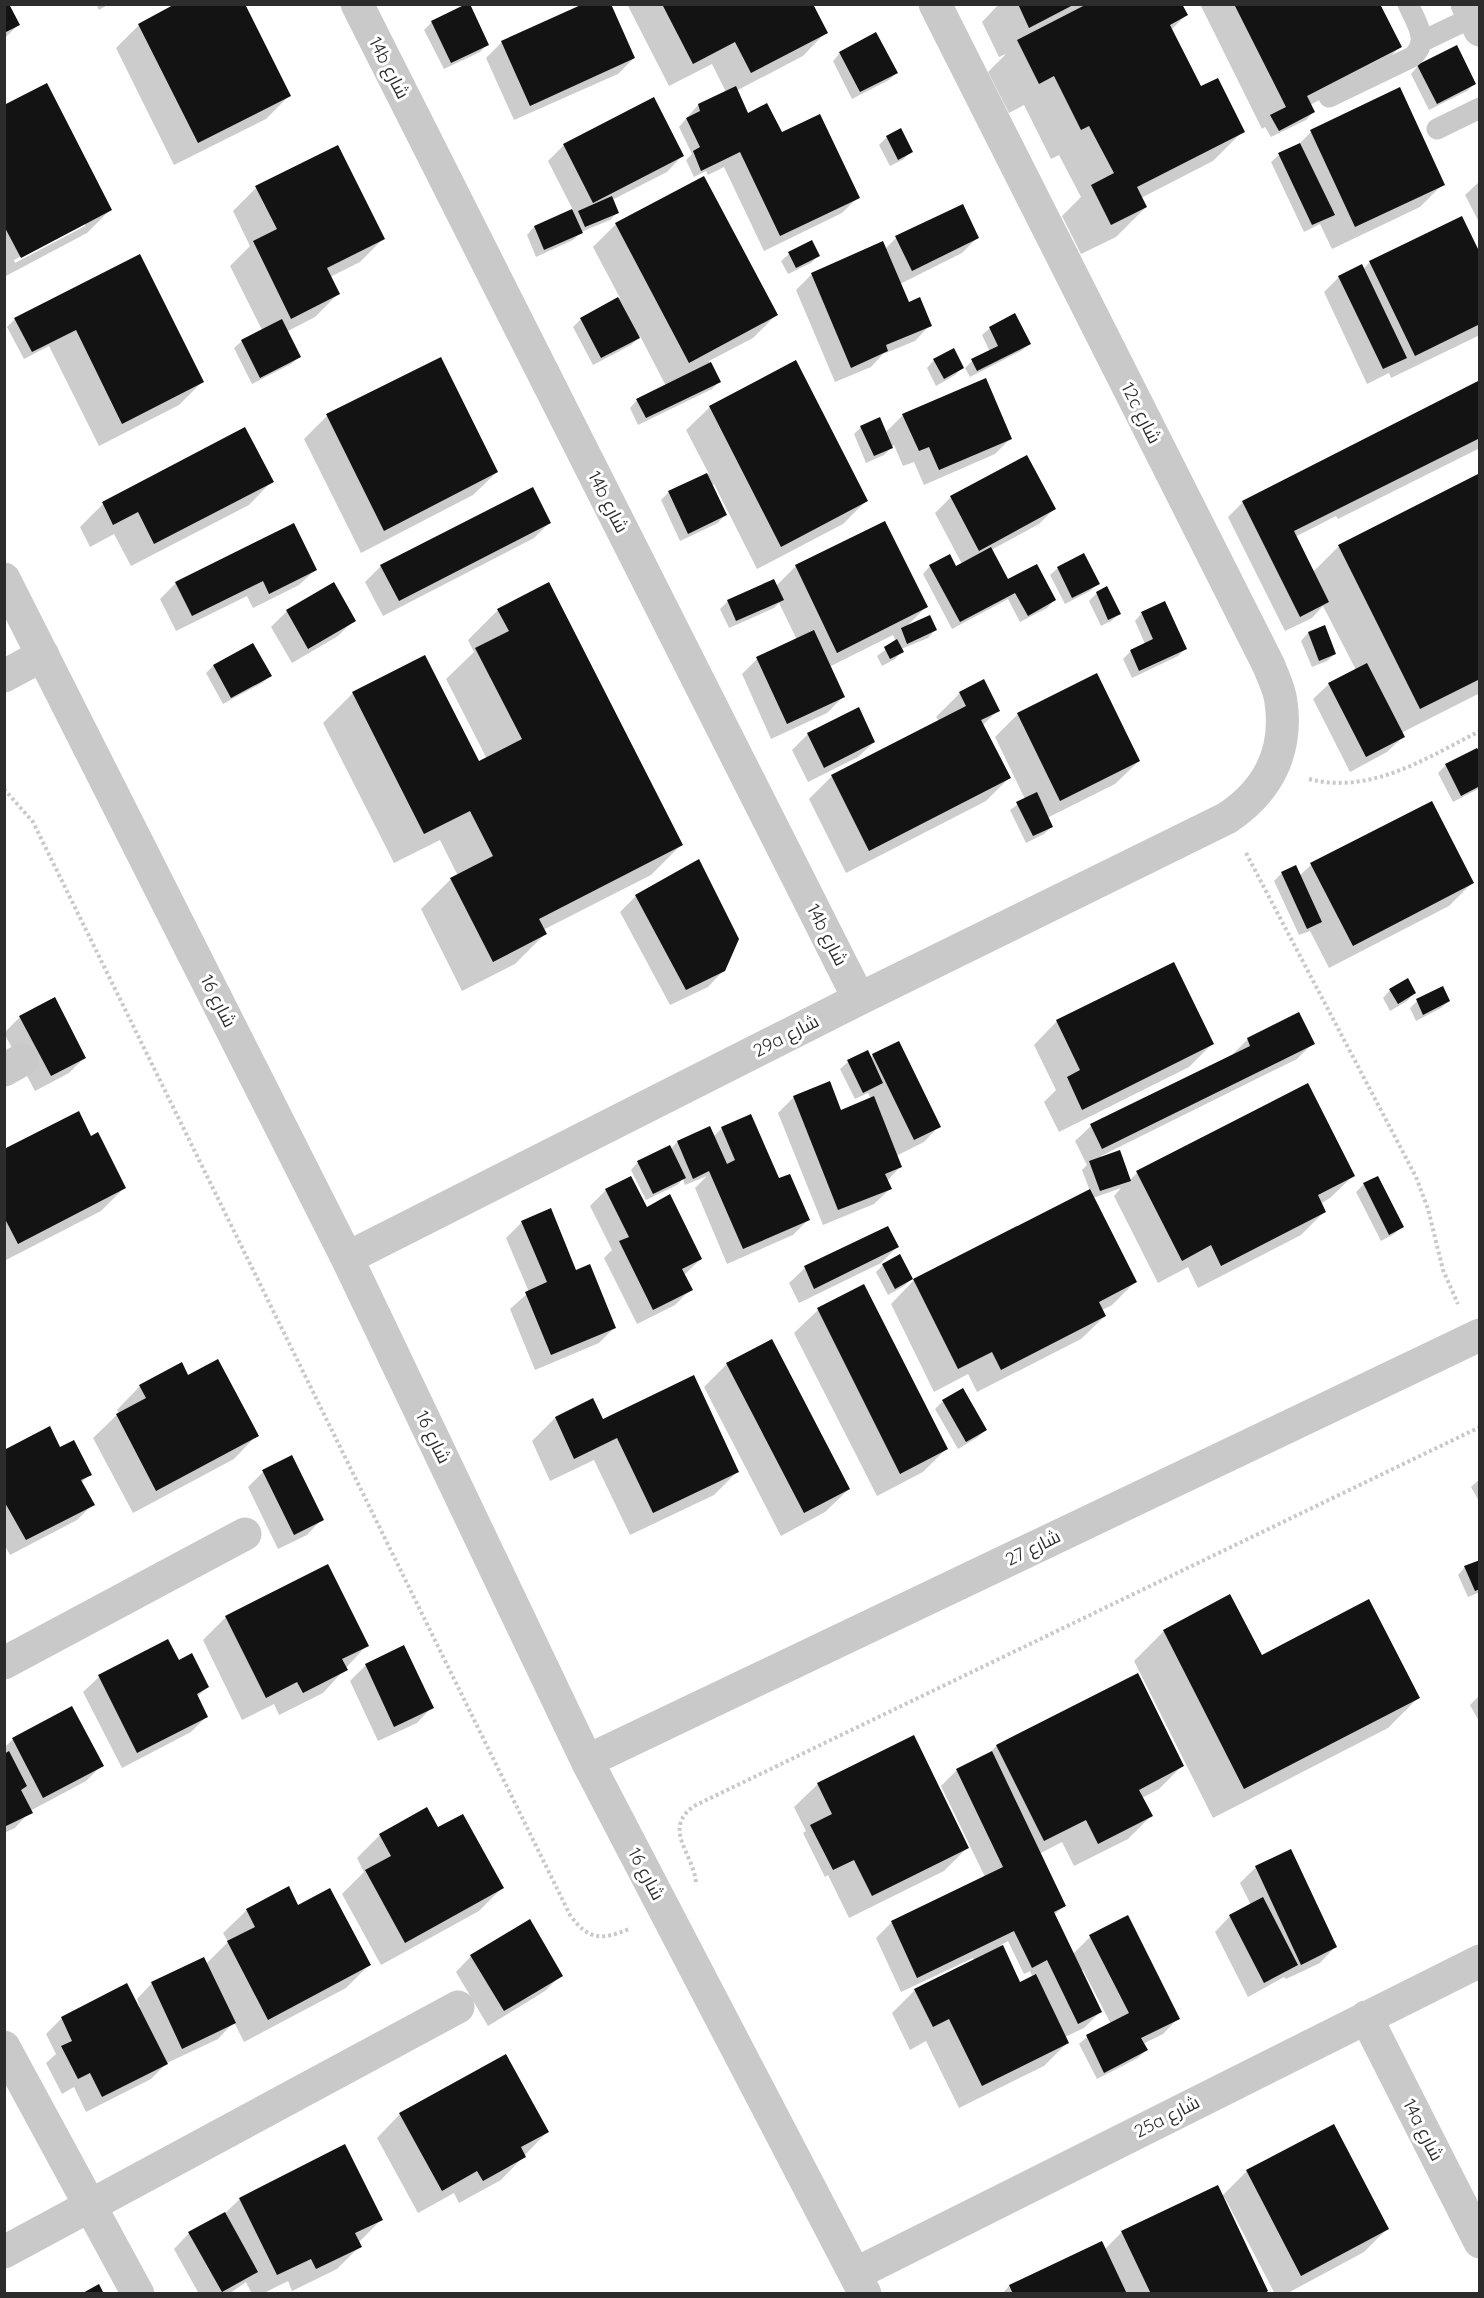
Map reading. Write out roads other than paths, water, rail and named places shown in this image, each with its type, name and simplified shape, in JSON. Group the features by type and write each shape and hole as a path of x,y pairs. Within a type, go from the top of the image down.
{"street":[{"name":"14b شارع","path":"357,4 859,999"},
{"name":"12c شارع","path":"935,4 1269,666 1281,700 1282,735 1272,769 1260,791 1243,808 1227,818"},
{"name":"شارع 16","path":"4,579 347,1258 587,1761 860,2284"},
{"path":"4,676 43,656"},
{"name":"29a شارع","path":"347,1258 859,999 1227,818"},
{"name":"شارع 27","path":"587,1761 1476,1336"},
{"path":"4,1663 245,1534"},
{"name":"25a شارع","path":"860,2284 1366,2017 1479,1961"},
{"path":"4,2252 458,2007"},
{"name":"14a شارع","path":"1366,2017 1479,2242"},
{"path":"4,2047 138,2294"}],"lane":[{"path":"1329,97 1412,57 1420,50 1423,41 1408,4"},
{"path":"1423,41 1473,17"},
{"path":"1437,129 1479,108"}]}
